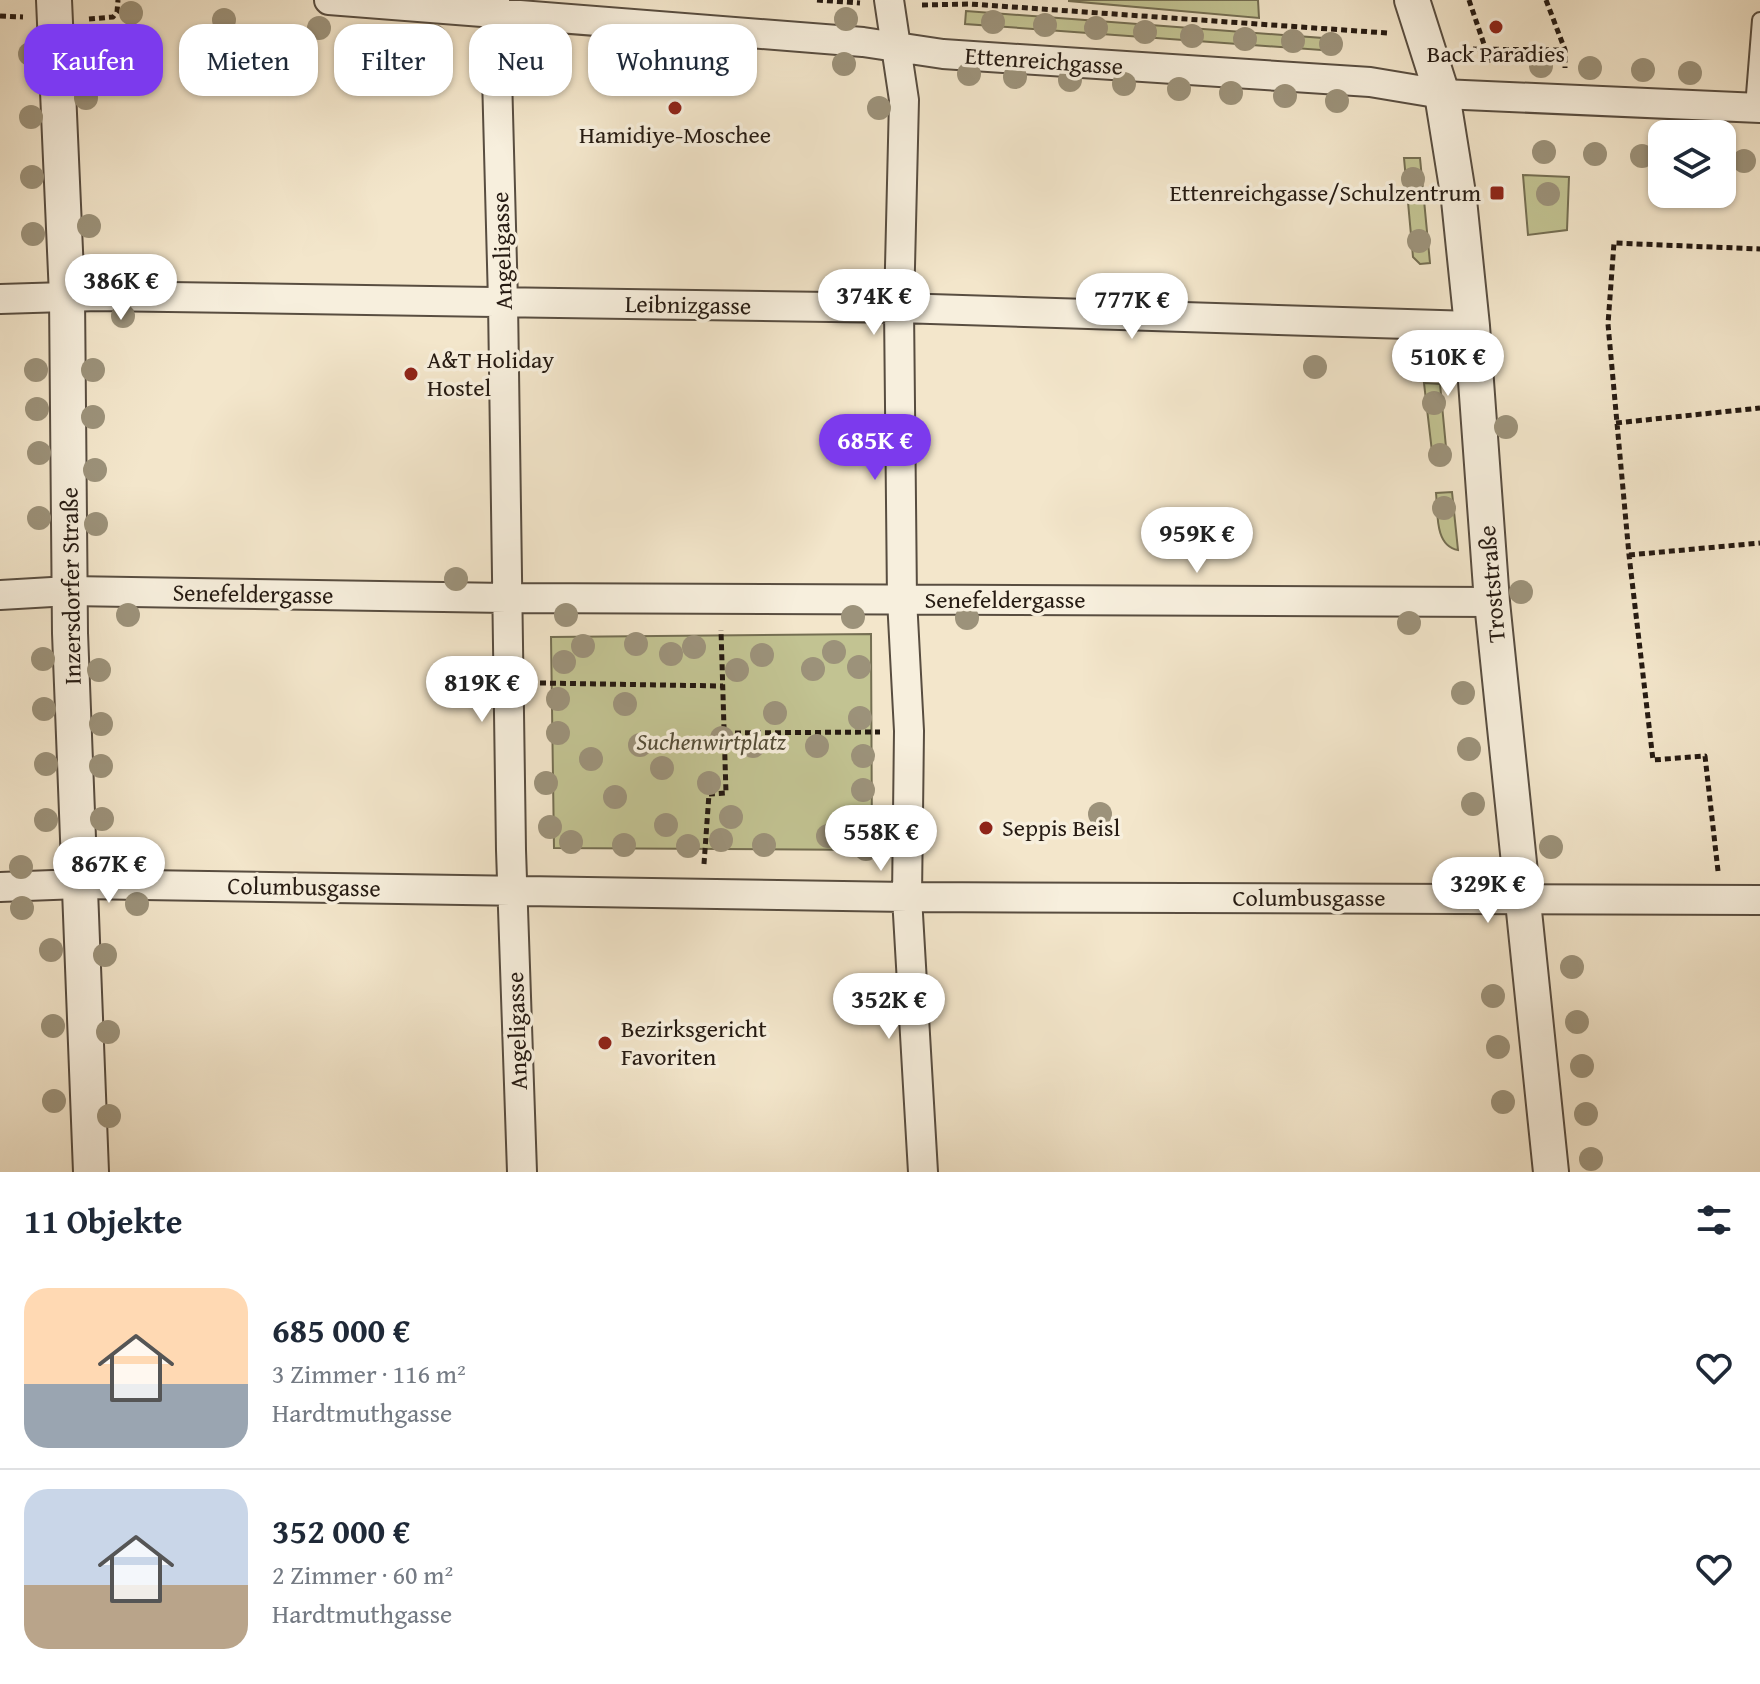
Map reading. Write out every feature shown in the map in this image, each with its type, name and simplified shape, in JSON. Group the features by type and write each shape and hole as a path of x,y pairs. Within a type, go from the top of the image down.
{"street":[{"name":"Inzersdorfer Straße","path":"54,0 67,296 69,591 91,1172"},
{"name":"Ettenreichgasse","path":"329,0 495,7 863,42 959,55 1370,82 1442,94 1757,107"},
{"path":"889,0 904,100 899,308 902,599 909,731 907,897 923,1172"},
{"name":"Troststraße","path":"1412,0 1442,94 1459,200 1472,326 1492,602 1551,1172"},
{"name":"Angeligasse","path":"495,7 503,302 506,598"},
{"name":"Leibnizgasse","path":"0,299 67,296 899,308 1472,326"},
{"name":"Senefeldergasse","path":"0,595 69,591 506,598"},
{"path":"902,599 506,598 512,889 907,897"},
{"name":"Senefeldergasse","path":"902,599 1492,602"},
{"name":"Columbusgasse","path":"0,887 79,884 512,889"},
{"name":"Angeligasse","path":"512,889 522,1172"},
{"name":"Columbusgasse","path":"907,897 1760,900"}],"lane":[{"path":"1757,107 1760,20"}],"path":[{"path":"1469,0 1487,50 1499,97"},
{"path":"1546,0 1565,50 1566,99"},
{"path":"918,6 970,2 1388,33 1467,50 1565,50"},
{"path":"1721,900 1705,756 1653,760 1629,555 1608,324 1614,243 1760,249"},
{"path":"1616,423 1760,408"},
{"path":"1629,555 1760,543"},
{"path":"702,893 709,794 726,793 721,598"},
{"path":"508,683 723,686"},
{"path":"725,733 909,731"}],"green space":[{"path":"1258,0 1259,18 1069,1"},
{"path":"966,11 1336,39 1335,51 965,24"},
{"path":"1404,158 1420,158 1430,263 1420,264 1413,257"},
{"path":"1523,175 1569,177 1567,230 1528,235"},
{"path":"1424,383 1440,384 1447,458 1433,460"},
{"path":"1452,492 1458,550 1445,542 1438,518 1436,493"},
{"name":"Suchenwirtplatz","path":"871,634 872,850 554,848 551,637"}],"place":[{"name":"Back Paradies","path":"1496,27"},
{"name":"Hamidiye-Moschee","path":"675,108"},
{"name":"Ettenreichgasse/Schulzentrum","path":"1497,193"},
{"name":"A&T Holiday Hostel","path":"411,374"},
{"name":"Seppis Beisl","path":"986,828"},
{"name":"Bezirksgericht Favoriten","path":"605,1043"}]}
